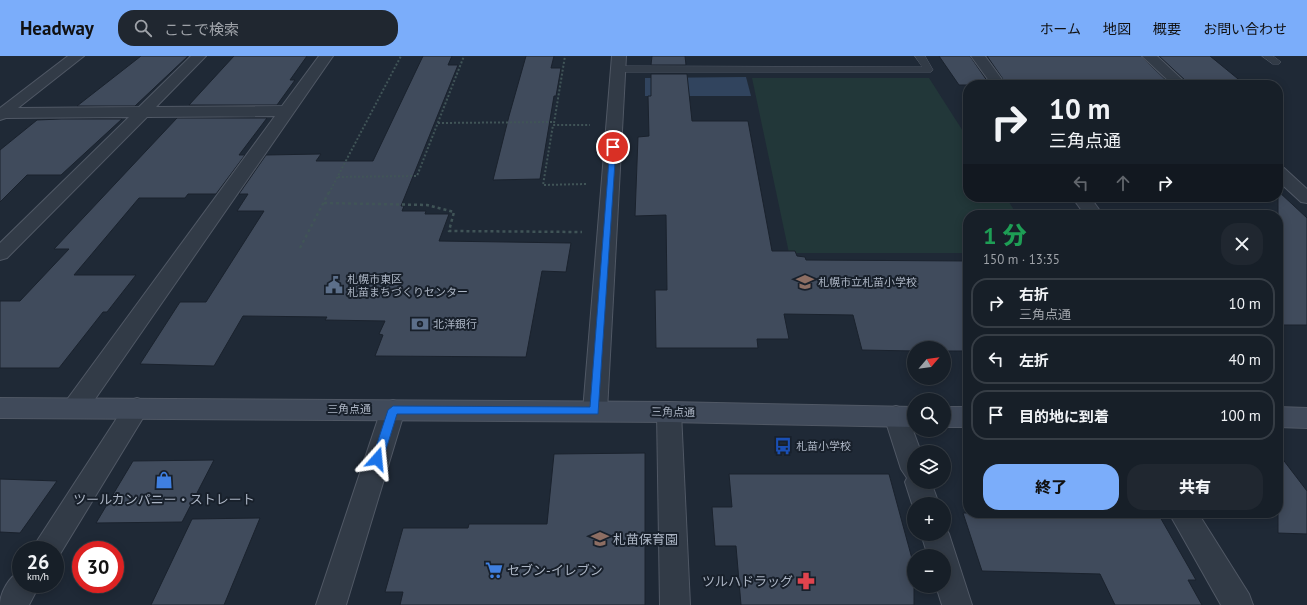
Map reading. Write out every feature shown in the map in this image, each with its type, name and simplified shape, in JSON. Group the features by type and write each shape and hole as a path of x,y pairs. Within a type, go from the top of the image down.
{"street":[{"path":"1,113 77,56"},
{"path":"0,254 199,56"},
{"path":"76,408 326,56"},
{"path":"978,56 995,80"},
{"path":"1149,56 1175,80"},
{"path":"595,411 619,63"},
{"path":"1,113 287,111"},
{"path":"1283,176 1307,198"},
{"name":"三角点通","path":"0,408 595,411 905,417"},
{"path":"53,541 137,408"},
{"path":"331,605 393,410"},
{"path":"669,412 675,605"},
{"path":"905,417 910,445"},
{"path":"951,417 963,417"},
{"path":"1283,417 1307,418"},
{"path":"1187,518 1238,605"},
{"path":"951,586 957,605"},
{"path":"12,605 19,593"}],"lane":[{"path":"619,63 928,70 920,56"},
{"path":"1268,56 1276,62"}],"path":[{"path":"300,248 401,56"},
{"path":"338,177 417,176 464,56"},
{"path":"565,56 543,185 593,184"},
{"path":"438,123 591,125"},
{"path":"324,203 427,205 454,212 449,231 588,232"}],"green space":[{"path":"752,78 929,78 963,131 963,202 1009,202 1014,210 963,210 963,253 789,253"}],"water":[{"path":"746,77 751,96 645,96 645,78"}],"building":[{"path":"141,56 188,56 135,106 77,106"},
{"path":"234,56 307,56 290,80 295,80 277,105 189,105"},
{"path":"423,56 452,56 448,65 458,65 401,206 404,206 402,211 426,211 425,214 449,214 439,241 571,243 566,272 542,271 526,357 375,356 383,335 379,334 385,321 325,320 327,317 243,316 214,366 140,364 180,302 206,302 264,211 237,211 248,194 239,194 266,155 321,154 316,161 373,161"},
{"path":"526,56 554,56 551,68 561,68 556,96 554,96 540,179 493,180 509,116"},
{"path":"652,56 685,56 686,65 651,65"},
{"path":"939,56 970,56 987,80 963,80 963,85 959,85"},
{"path":"987,56 1141,56 1166,80 1004,80"},
{"path":"1159,56 1210,56 1239,80 1185,80"},
{"path":"651,74 687,74 692,121 748,121 772,251 795,251 797,256 805,257 806,260 963,261 963,351 951,351 951,341 907,341 907,351 862,350 853,315 784,314 789,339 757,339 758,348 656,348 655,290 667,290 666,215 635,216 638,137 649,136 648,96 651,96"},
{"path":"177,118 267,118 239,155 245,155 216,194 188,194 185,198 139,198 74,275 136,275 107,312 103,312 59,368 0,368 0,301 20,301 69,249 54,249"},
{"path":"122,119 61,175 27,175 0,202 0,150 37,120"},
{"path":"1283,196 1307,218 1307,325 1283,325 1283,210 1278,210 1278,202 1283,202"},
{"path":"645,453 645,605 400,605 403,592 385,592 403,528 468,528 469,524 547,524 554,454"},
{"path":"214,460 182,522 96,523 133,461"},
{"path":"1283,460 1307,491 1307,534 1278,533 1278,518 1283,518"},
{"path":"729,474 889,474 909,549 907,549 907,593 914,593 914,605 741,605 736,546 715,546 712,507 732,507"},
{"path":"0,479 57,481 20,533 0,532"},
{"path":"260,518 224,605 151,605 192,519"},
{"path":"965,518 1161,518 1196,580 1188,580 1202,605 1115,605 1100,574 982,571"}],"place":[{"name":"札幌市立札苗小学校","path":"805,282"},
{"name":"札幌市東区 札苗まちづくりセンター","path":"334,285"},
{"name":"北洋銀行","path":"420,324"},
{"name":"札苗小学校","path":"783,446"},
{"name":"ツールカンパニー・ストレート","path":"164,480"},
{"name":"札苗保育園","path":"600,539"},
{"name":"セブン-イレブン","path":"494,570"},
{"name":"ツルハドラッグ","path":"806,581"}],"route":[{"path":"377,459 393,410 595,411 613,147"}]}
